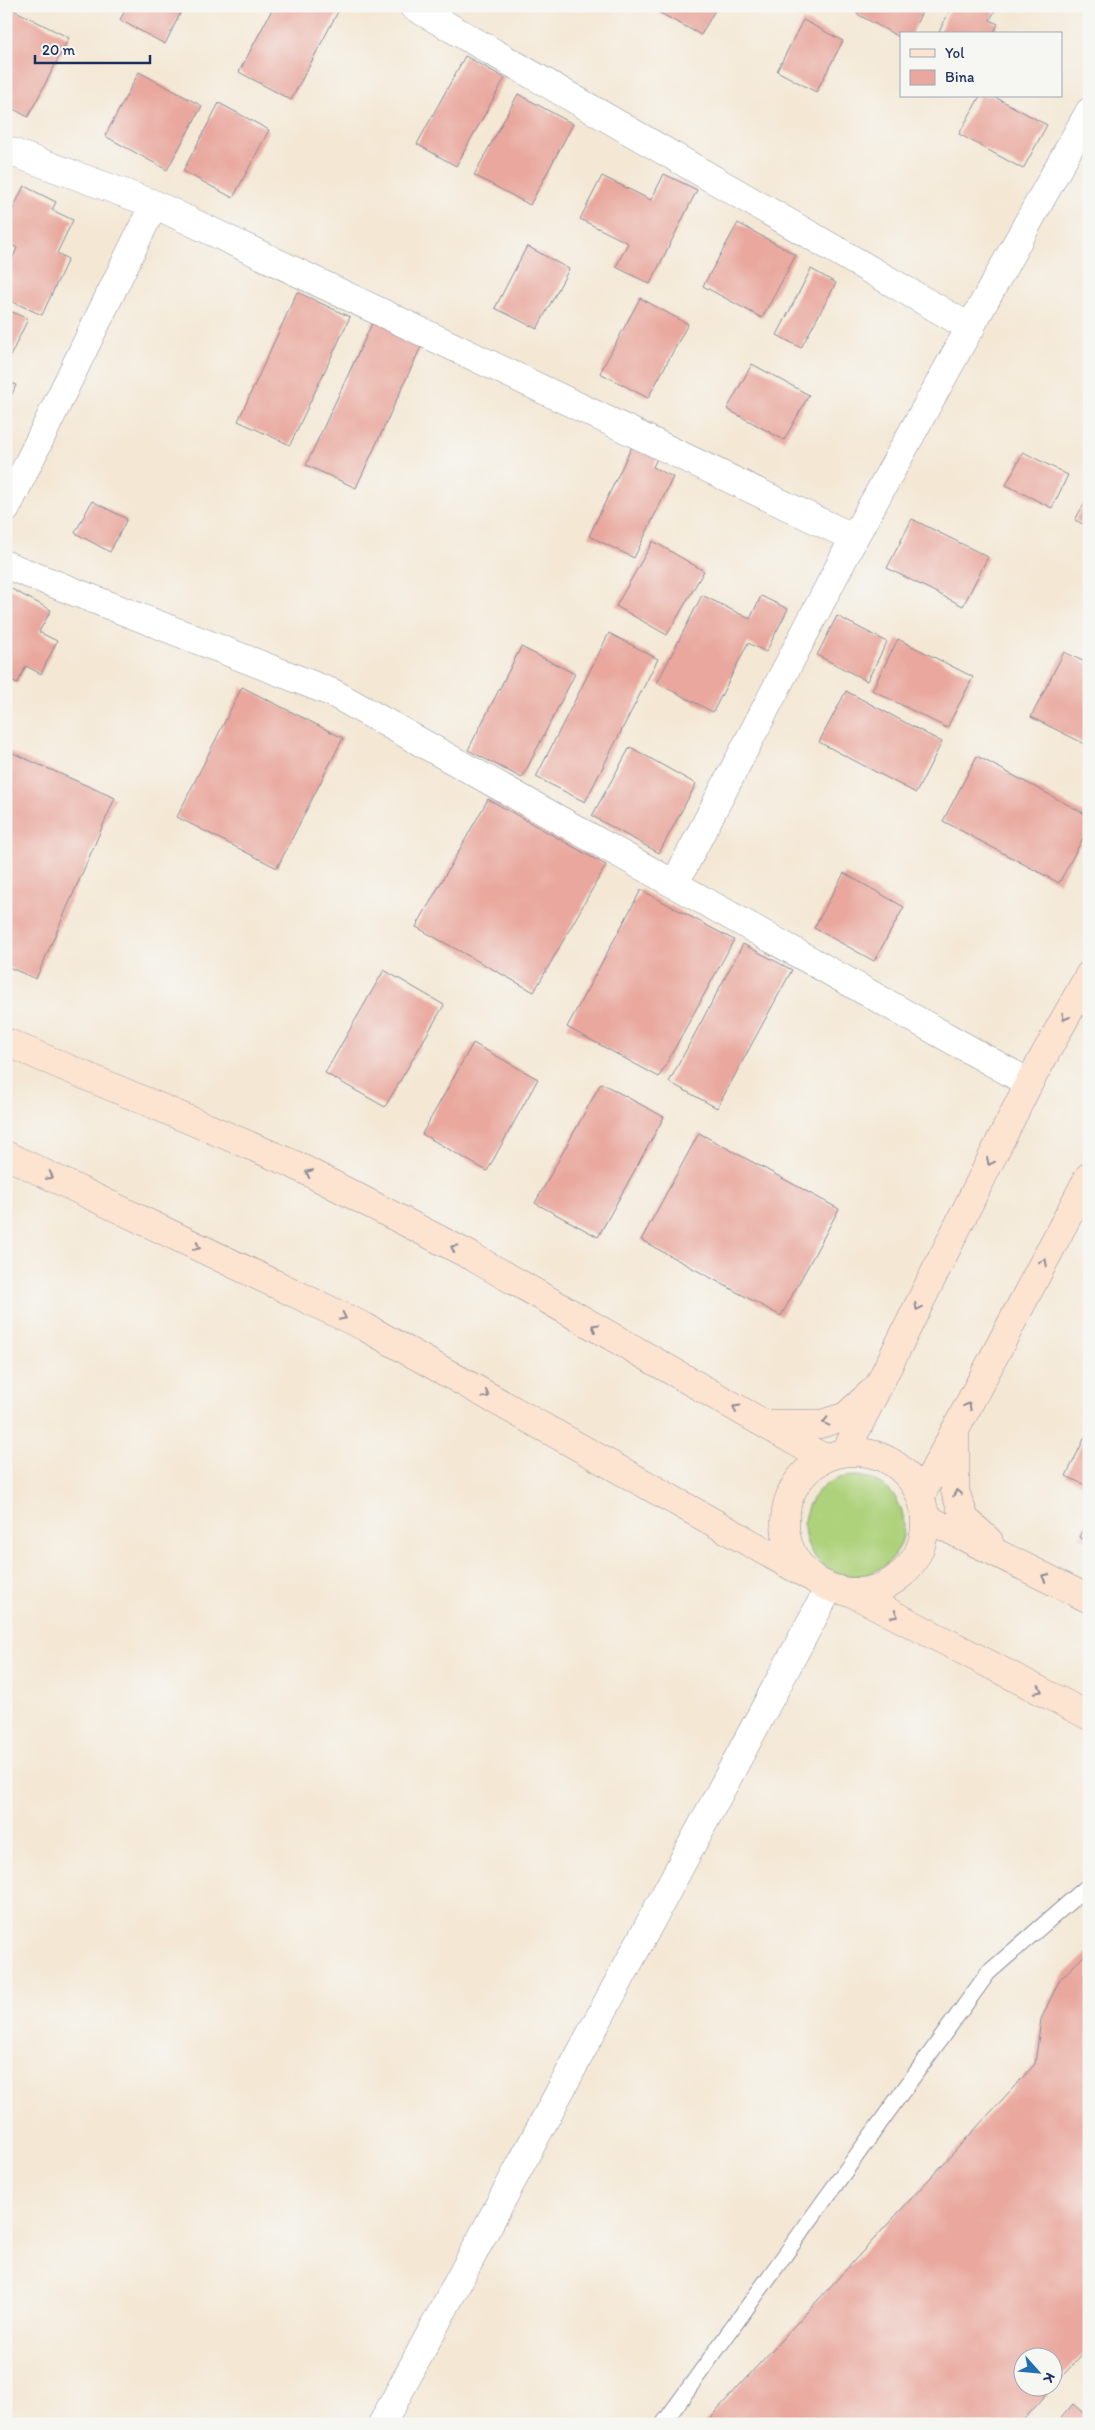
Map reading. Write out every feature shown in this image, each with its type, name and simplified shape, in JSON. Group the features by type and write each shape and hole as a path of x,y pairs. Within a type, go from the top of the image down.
{"main road":[{"path":"835,1455 879,1385 1029,1083 1089,975"},
{"path":"6,1042 293,1164 471,1256 765,1424 835,1455"},
{"path":"6,1155 364,1327 830,1585 1089,1716"},
{"path":"1089,1176 955,1431 923,1507 923,1542 913,1563 896,1579 875,1590 830,1585 794,1558 786,1536 785,1512 792,1490 805,1471 835,1455 870,1452 891,1461 909,1476 923,1507 1006,1557 1089,1599"},
{"path":"765,1424 821,1424 846,1416 879,1385"},
{"path":"955,1431 955,1491 965,1519 1006,1557"}],"street":[{"path":"413,6 971,328"},
{"path":"675,883 854,538 1089,112"},
{"path":"6,150 154,204 854,538"},
{"path":"6,509 154,204"},
{"path":"6,565 333,693 1029,1083"},
{"path":"382,2424 830,1585"}],"lane":[{"path":"663,2424 988,1972 1089,1885"}],"green space":[{"path":"854,1476 873,1480 889,1491 900,1507 904,1526 900,1545 889,1561 873,1572 854,1576 835,1572 819,1561 808,1545 804,1526 808,1507 819,1491 835,1480"}],"building":[{"path":"6,6 69,38 28,117 6,105"},
{"path":"127,6 184,6 165,44 120,20"},
{"path":"274,6 341,6 291,100 239,72"},
{"path":"647,6 717,6 701,35"},
{"path":"861,6 925,6 912,32 900,32 900,37 857,14"},
{"path":"952,6 997,6 990,20 998,24 994,32 939,32"},
{"path":"803,20 843,41 816,92 777,71"},
{"path":"465,56 505,78 456,166 417,144"},
{"path":"139,72 202,106 167,170 105,136"},
{"path":"518,94 573,124 530,205 474,175"},
{"path":"979,98 997,98 1047,125 1023,169 959,134"},
{"path":"219,103 269,130 233,198 183,171"},
{"path":"664,174 697,190 650,284 616,267 628,243 580,219 602,176 651,200"},
{"path":"24,186 56,202 52,210 73,220 57,253 68,259 42,315 6,299 6,272 17,248 6,242 6,223"},
{"path":"738,223 796,255 762,318 703,286"},
{"path":"527,246 569,269 537,329 495,308"},
{"path":"811,269 836,283 801,348 777,335"},
{"path":"297,292 350,317 290,445 238,421"},
{"path":"640,298 688,324 648,398 600,373"},
{"path":"6,309 28,319 6,365"},
{"path":"376,315 425,338 356,488 306,465"},
{"path":"752,364 809,395 784,440 727,409"},
{"path":"6,381 16,385 6,408"},
{"path":"635,440 660,452 653,467 673,477 634,558 589,536"},
{"path":"1023,452 1068,475 1052,508 1006,485"},
{"path":"1089,495 1089,527 1075,520"},
{"path":"92,501 127,519 110,552 75,533"},
{"path":"912,519 988,557 963,606 887,568"},
{"path":"653,541 704,571 667,635 616,606"},
{"path":"6,586 51,610 39,632 57,641 41,674 26,666 17,684 10,680 6,688"},
{"path":"702,595 750,619 761,596 788,609 766,652 748,643 713,712 657,683"},
{"path":"837,616 887,642 867,681 817,655"},
{"path":"609,633 658,659 585,802 536,777"},
{"path":"898,639 973,677 947,728 872,690"},
{"path":"521,647 575,674 522,778 468,750"},
{"path":"1064,652 1089,664 1089,746 1031,717"},
{"path":"242,687 343,738 277,868 177,817"},
{"path":"846,691 942,742 916,793 819,742"},
{"path":"630,747 696,784 659,853 592,816"},
{"path":"6,750 115,798 36,979 6,966"},
{"path":"977,756 1089,816 1089,827 1059,883 943,821"},
{"path":"488,799 606,865 534,992 416,927"},
{"path":"844,873 904,907 874,961 814,928"},
{"path":"641,890 734,940 659,1077 567,1027"},
{"path":"743,944 792,970 717,1108 669,1082"},
{"path":"384,970 444,1005 385,1107 325,1073"},
{"path":"473,1043 538,1079 487,1171 422,1134"},
{"path":"601,1083 664,1117 598,1237 535,1203"},
{"path":"699,1133 839,1209 781,1316 641,1240"},
{"path":"1089,1429 1089,1487 1066,1476"},
{"path":"1089,1518 1089,1542 1079,1537"},
{"path":"1089,1951 1089,2347 1062,2376 1062,2348 1012,2348 1012,2398 1043,2398 1020,2424 704,2424 1035,2064 1041,2019 1060,1979"},
{"path":"1073,2404 1089,2418 1089,2424 1056,2424"}]}
